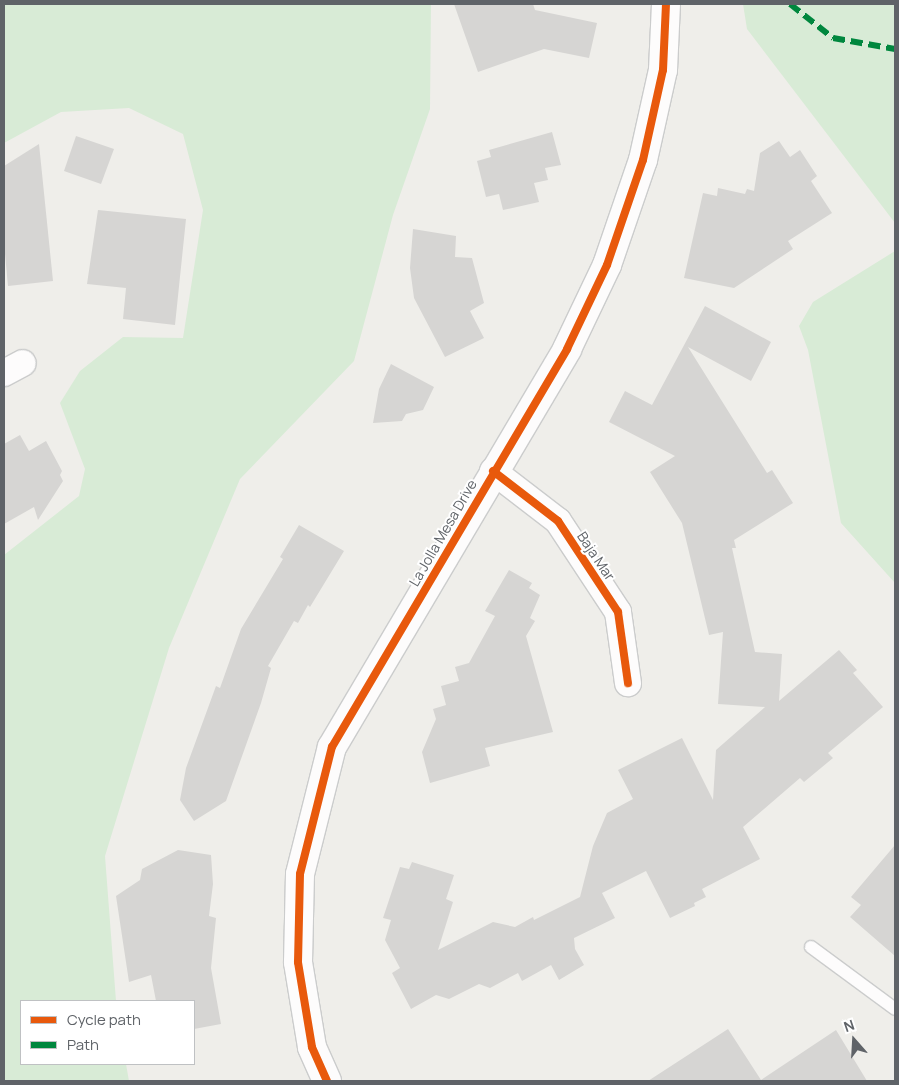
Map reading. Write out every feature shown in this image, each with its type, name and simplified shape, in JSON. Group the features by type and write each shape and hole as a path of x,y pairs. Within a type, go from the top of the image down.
{"street":[{"name":"La Jolla Mesa Drive","path":"328,1081 312,1047 298,952 300,874 332,747 567,349 607,265 644,160 663,70 666,4"},
{"name":"Baja Mar","path":"494,471 558,521 618,612 628,684"}],"lane":[{"path":"811,946 895,1009"}],"green space":[{"path":"4,4 431,4 430,109 393,215 354,361 240,479 169,648 105,856 116,1000 20,1000 20,1065 126,1065 129,1081 4,1081 4,555 79,496 85,469 60,403 80,371 123,337 183,338 203,210 183,134 129,108 61,112 4,143"},
{"path":"743,4 895,4 895,223 747,29"},
{"path":"895,251 895,583 841,523 808,350 799,326 813,302"}],"building":[{"path":"454,4 533,4 535,10 597,23 589,58 544,49 478,72"},
{"path":"552,132 561,165 545,168 548,180 534,183 539,202 503,210 499,194 486,197 477,161 491,157 489,150"},
{"path":"76,136 114,149 101,184 64,171"},
{"path":"779,141 790,157 800,150 817,176 811,181 832,213 788,241 793,249 734,288 684,278 703,193 717,196 718,188 745,194 747,189 754,191 760,153"},
{"path":"39,144 53,281 8,286 4,243 4,166"},
{"path":"98,210 186,219 175,325 123,319 126,288 87,284"},
{"path":"413,229 456,236 455,257 472,258 484,303 470,311 484,338 445,357 414,298 410,268"},
{"path":"705,306 771,342 751,381 688,347 767,473 772,470 793,503 734,540 736,548 732,548 755,652 782,654 779,701 839,650 857,670 853,673 883,707 828,753 833,758 804,782 800,778 743,827 760,859 702,889 706,897 694,903 695,906 670,918 646,871 602,893 615,918 574,938 575,949 584,965 559,980 551,965 522,981 518,973 490,988 479,984 449,999 436,995 411,1009 392,973 400,968 385,940 391,920 383,918 400,867 409,869 412,862 454,875 446,899 453,902 438,950 493,922 515,927 533,917 534,920 580,897 593,846 607,813 633,799 618,770 682,738 713,800 716,750 765,707 718,704 723,632 709,635 682,523 650,472 675,456 609,422 625,391 652,405"},
{"path":"391,364 434,387 423,410 406,414 402,421 373,423 379,389"},
{"path":"20,435 29,451 46,441 62,471 60,475 63,481 38,520 34,507 4,524 4,444"},
{"path":"299,525 344,551 310,607 308,605 298,623 294,621 268,666 271,668 261,703 226,801 194,821 180,800 186,768 216,686 220,688 241,629 283,559 280,557"},
{"path":"509,570 532,583 529,588 540,595 530,618 535,621 526,636 553,732 485,748 490,766 430,783 422,752 436,719 433,709 446,705 441,686 459,681 455,667 469,663 495,616 485,611"},
{"path":"895,845 895,956 850,917 861,905 851,897"},
{"path":"178,850 211,855 213,884 209,916 216,918 211,968 221,1024 195,1029 195,1000 156,1000 151,975 129,982 116,896 140,880 142,869"},
{"path":"728,1029 761,1080 836,1030 867,1081 648,1081"}],"marked path":[{"path":"790,4 833,38 895,49"}],"cycle path":[{"path":"327,1081 312,1047 298,962 300,874 332,747 567,349 607,265 643,160 663,70 666,4"},
{"path":"493,471 558,521 618,612 628,683"}]}
